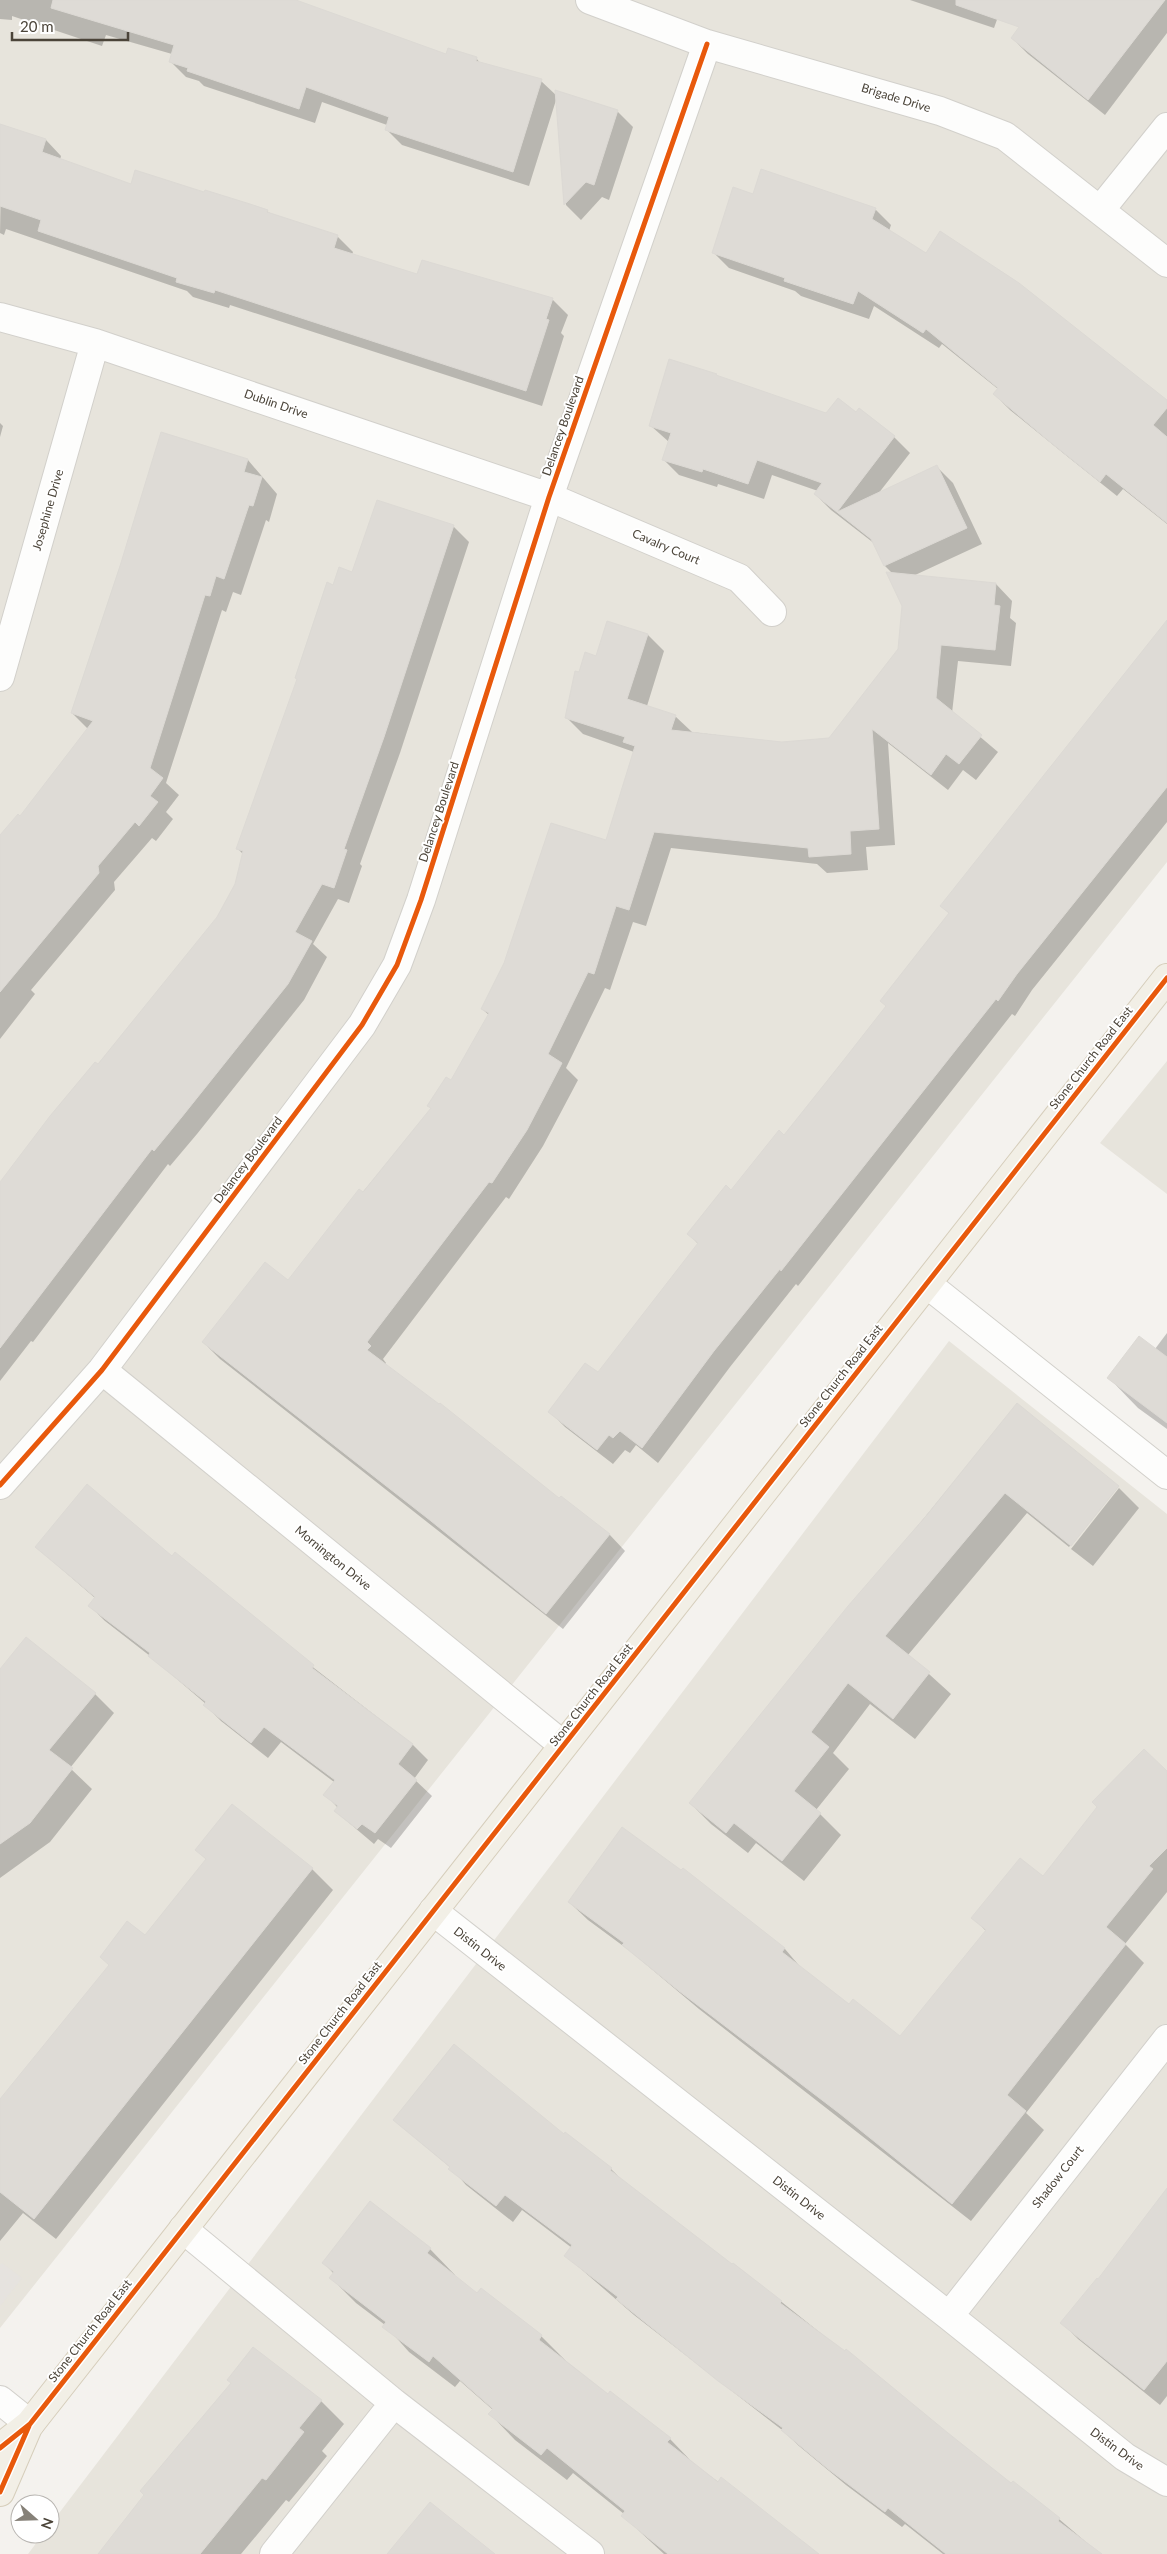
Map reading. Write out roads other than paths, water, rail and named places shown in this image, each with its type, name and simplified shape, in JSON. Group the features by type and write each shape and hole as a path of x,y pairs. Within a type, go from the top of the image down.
{"main road":[{"name":"Stone Church Road East","path":"0,2448 30,2424 927,1284 1165,985"},
{"name":"Stone Church Road East","path":"0,2492 30,2424"}],"street":[{"name":"Brigade Drive","path":"590,0 707,44 940,111 1005,136 1101,209 1167,263"},
{"name":"Delancey Boulevard","path":"0,1485 102,1370 362,1026 398,965 421,900 549,497 707,44"},
{"path":"1101,209 1167,127"},
{"name":"Dublin Drive","path":"0,317 95,342 549,497"},
{"name":"Josephine Drive","path":"0,677 95,342"},
{"name":"Cavalry Court","path":"549,497 739,578 772,612"},
{"path":"927,1284 1167,1475"},
{"name":"Mornington Drive","path":"102,1370 563,1746"},
{"name":"Distin Drive","path":"433,1911 949,2316 1125,2457 1167,2482"},
{"name":"Shadow Court","path":"949,2316 1167,2039"},
{"path":"183,2229 394,2404 590,2554"},
{"path":"0,2400 30,2424"},
{"path":"274,2554 394,2404"}]}
